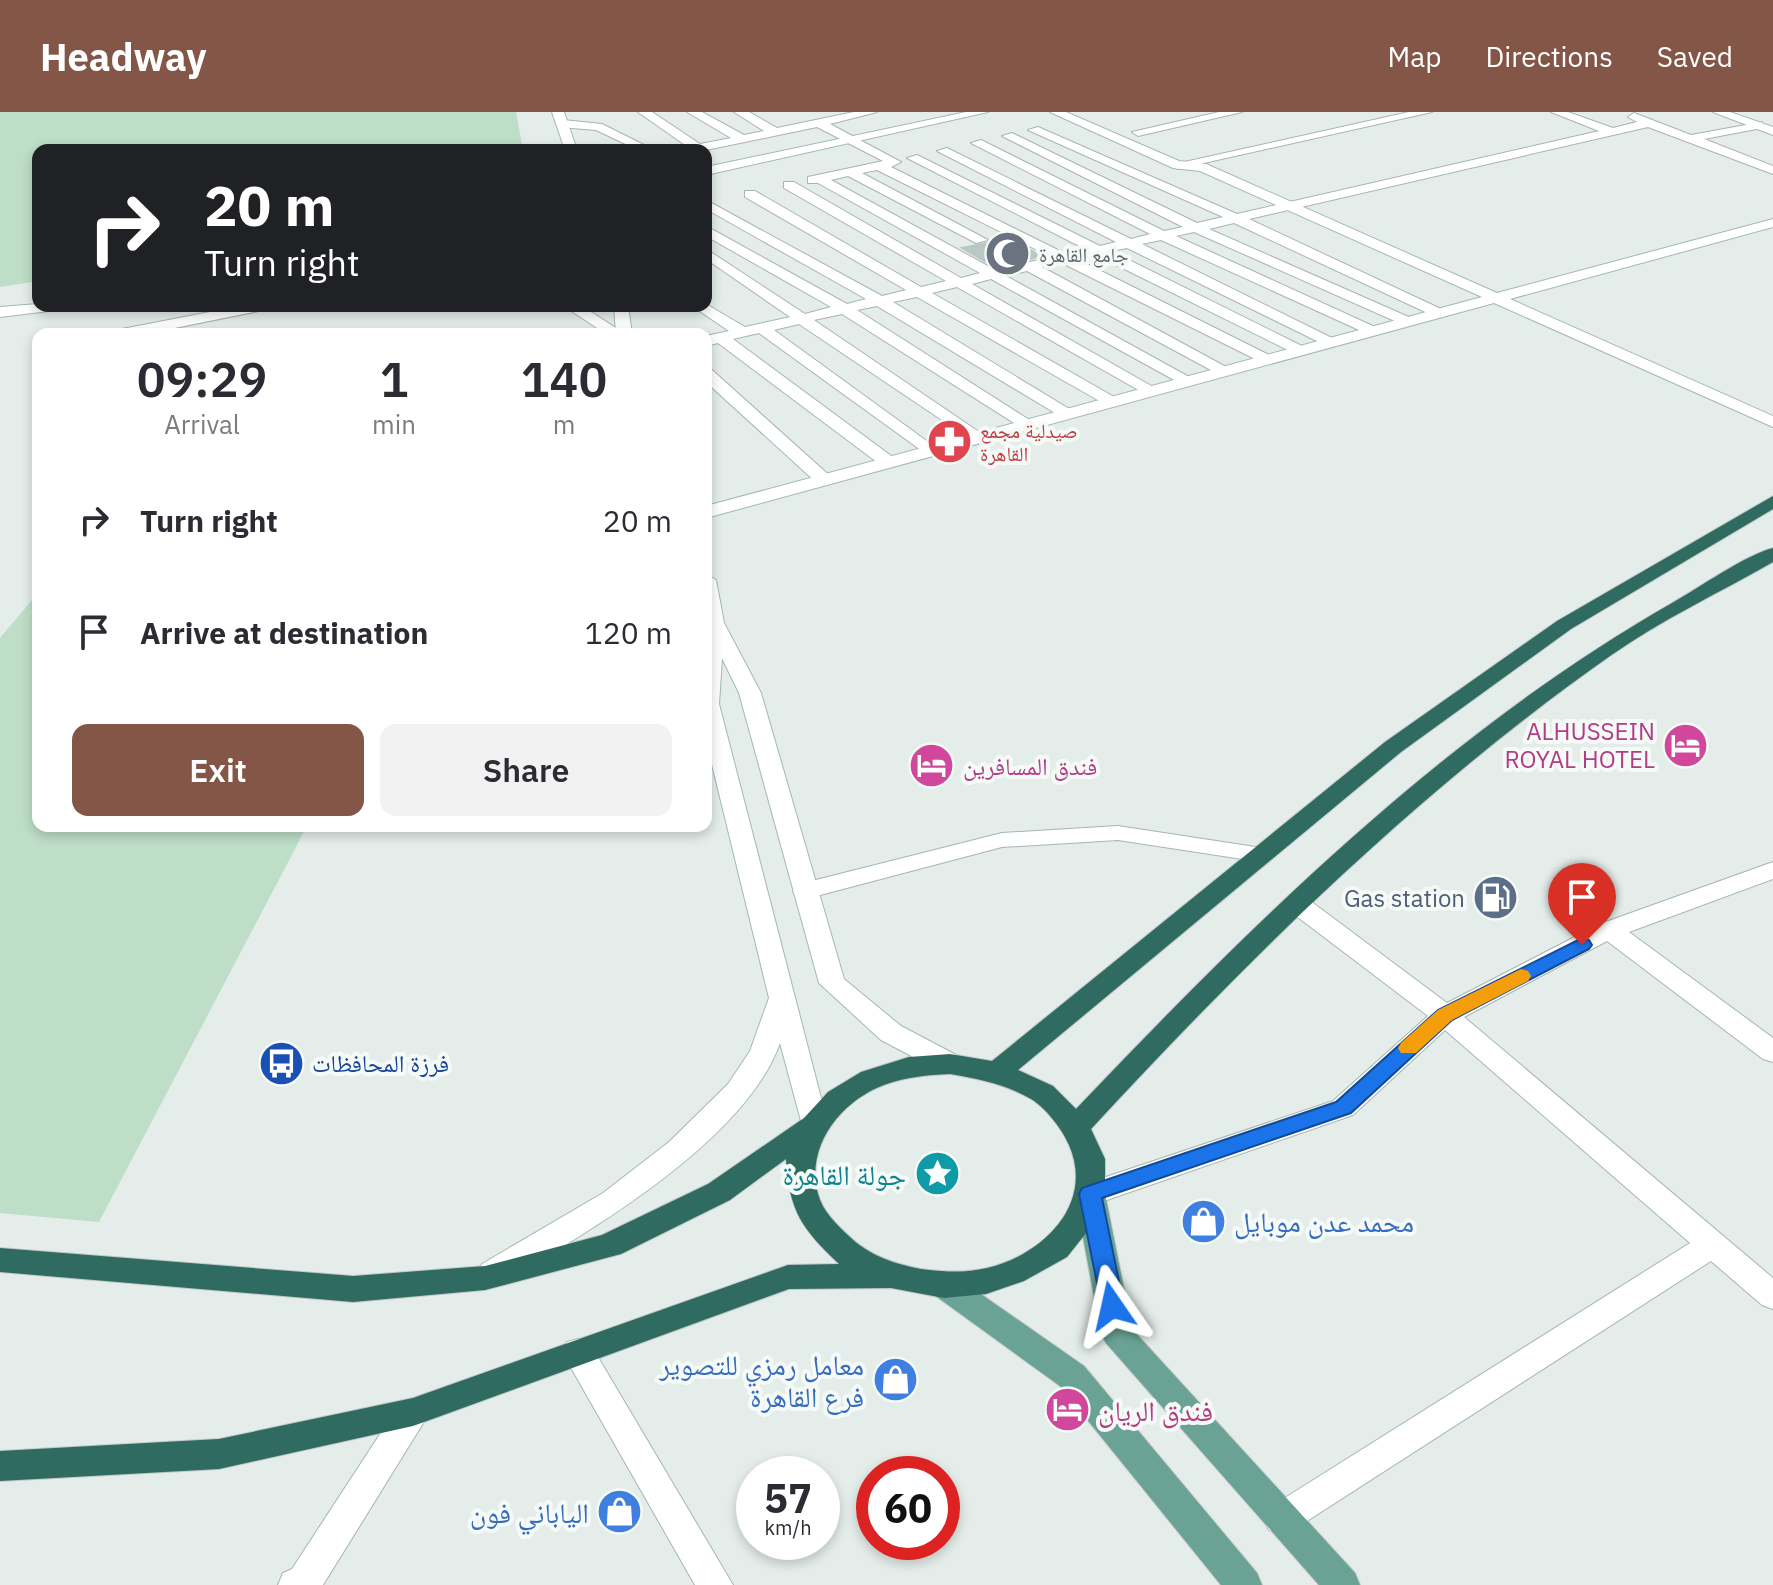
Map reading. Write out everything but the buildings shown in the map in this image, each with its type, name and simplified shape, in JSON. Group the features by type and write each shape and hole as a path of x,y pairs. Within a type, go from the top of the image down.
{"highway":[{"path":"997,1072 1393,747 1564,625 1773,501"},
{"path":"1076,1127 1164,1033 1296,903 1444,771 1605,650 1773,554"},
{"path":"0,1260 353,1289 485,1278 610,1245 719,1192 814,1125 838,1099 871,1079 909,1067 950,1064 997,1072 1043,1093 1076,1127 1090,1159 1090,1194 1079,1223 1056,1248 1024,1269 986,1281 944,1285 891,1276 788,1277 413,1412 219,1454 0,1466"},
{"path":"814,1125 801,1158 803,1194 820,1227 850,1256 891,1276"}],"main road":[{"path":"1090,1194 1117,1334 1342,1585"},
{"path":"944,1285 1072,1376 1231,1581"}],"street":[{"path":"644,112 687,144"},
{"path":"693,112 742,139"},
{"path":"740,112 775,132"},
{"path":"712,145 804,126 824,117 841,118 868,112"},
{"path":"712,170 982,112"},
{"path":"1056,112 1177,165 1202,163 1426,112"},
{"path":"1236,112 1132,130 1170,146 1284,205 1773,422"},
{"path":"1557,112 1611,131"},
{"path":"1621,112 1773,170"},
{"path":"1719,112 1773,131"},
{"path":"824,117 850,139 895,162"},
{"path":"561,118 569,144"},
{"path":"561,118 598,127 635,144"},
{"path":"791,119 804,126"},
{"path":"1076,121 743,195 922,292 1110,402"},
{"path":"713,339 1648,123"},
{"path":"1692,138 1758,125"},
{"path":"1034,130 1233,217 1436,312"},
{"path":"1008,136 1192,226 1406,321"},
{"path":"977,143 1160,234 1370,330"},
{"path":"943,151 1329,342"},
{"path":"913,158 1298,350"},
{"path":"880,166 1265,359"},
{"path":"850,172 981,240"},
{"path":"820,179 1185,381"},
{"path":"789,185 1149,391"},
{"path":"712,203 1065,414"},
{"path":"712,510 1773,223"},
{"path":"712,233 845,309 1025,425"},
{"path":"712,257 976,438"},
{"path":"1027,265 1222,371"},
{"path":"0,312 32,309"},
{"path":"152,328 234,312"},
{"path":"581,312 607,328"},
{"path":"709,312 742,332"},
{"path":"762,328 929,451"},
{"path":"713,339 888,462"},
{"path":"712,378 824,480"},
{"path":"712,612 712,650"},
{"path":"714,623 750,693 832,983 891,1033 950,1064"},
{"path":"712,720 814,1125"},
{"path":"805,891 1002,840 1118,833 1262,855"},
{"path":"1090,1194 1343,1108 1445,1015 1609,930 1772,872"},
{"path":"1296,903 1445,1015 1773,1296"},
{"path":"1609,930 1773,1052"},
{"path":"485,1278 614,1201 679,1150 738,1091 763,1052 783,995"},
{"path":"1281,1519 1713,1244"},
{"path":"578,1352 715,1585"},
{"path":"303,1584 413,1412"}],"green space":[{"path":"0,112 516,112 522,144 32,144 32,282 0,287"},
{"path":"32,600 32,832 304,832 99,1222 0,1213 0,638"}],"slow traffic":[{"path":"1409,1048 1445,1015 1521,976"}],"place":[{"name":"جامع القاهرة","path":"1008,254"},
{"name":"صيدلية مجمع القاهرة","path":"949,441"},
{"name":"ALHUSSEIN ROYAL HOTEL","path":"1686,745"},
{"name":"فندق المسافرين","path":"932,766"},
{"name":"Gas station","path":"1496,898"},
{"name":"فرزة المحافظات","path":"281,1063"},
{"name":"جولة القاهرة","path":"937,1174"},
{"name":"محمد عدن موبايل","path":"1203,1221"},
{"name":"معامل رمزي للتصوير فرع القاهرة","path":"895,1380"},
{"name":"فندق الريان","path":"1067,1410"},
{"name":"الياباني فون","path":"620,1512"}],"route":[{"path":"1112,1306 1090,1194 1343,1108 1445,1015 1582,945"}]}
